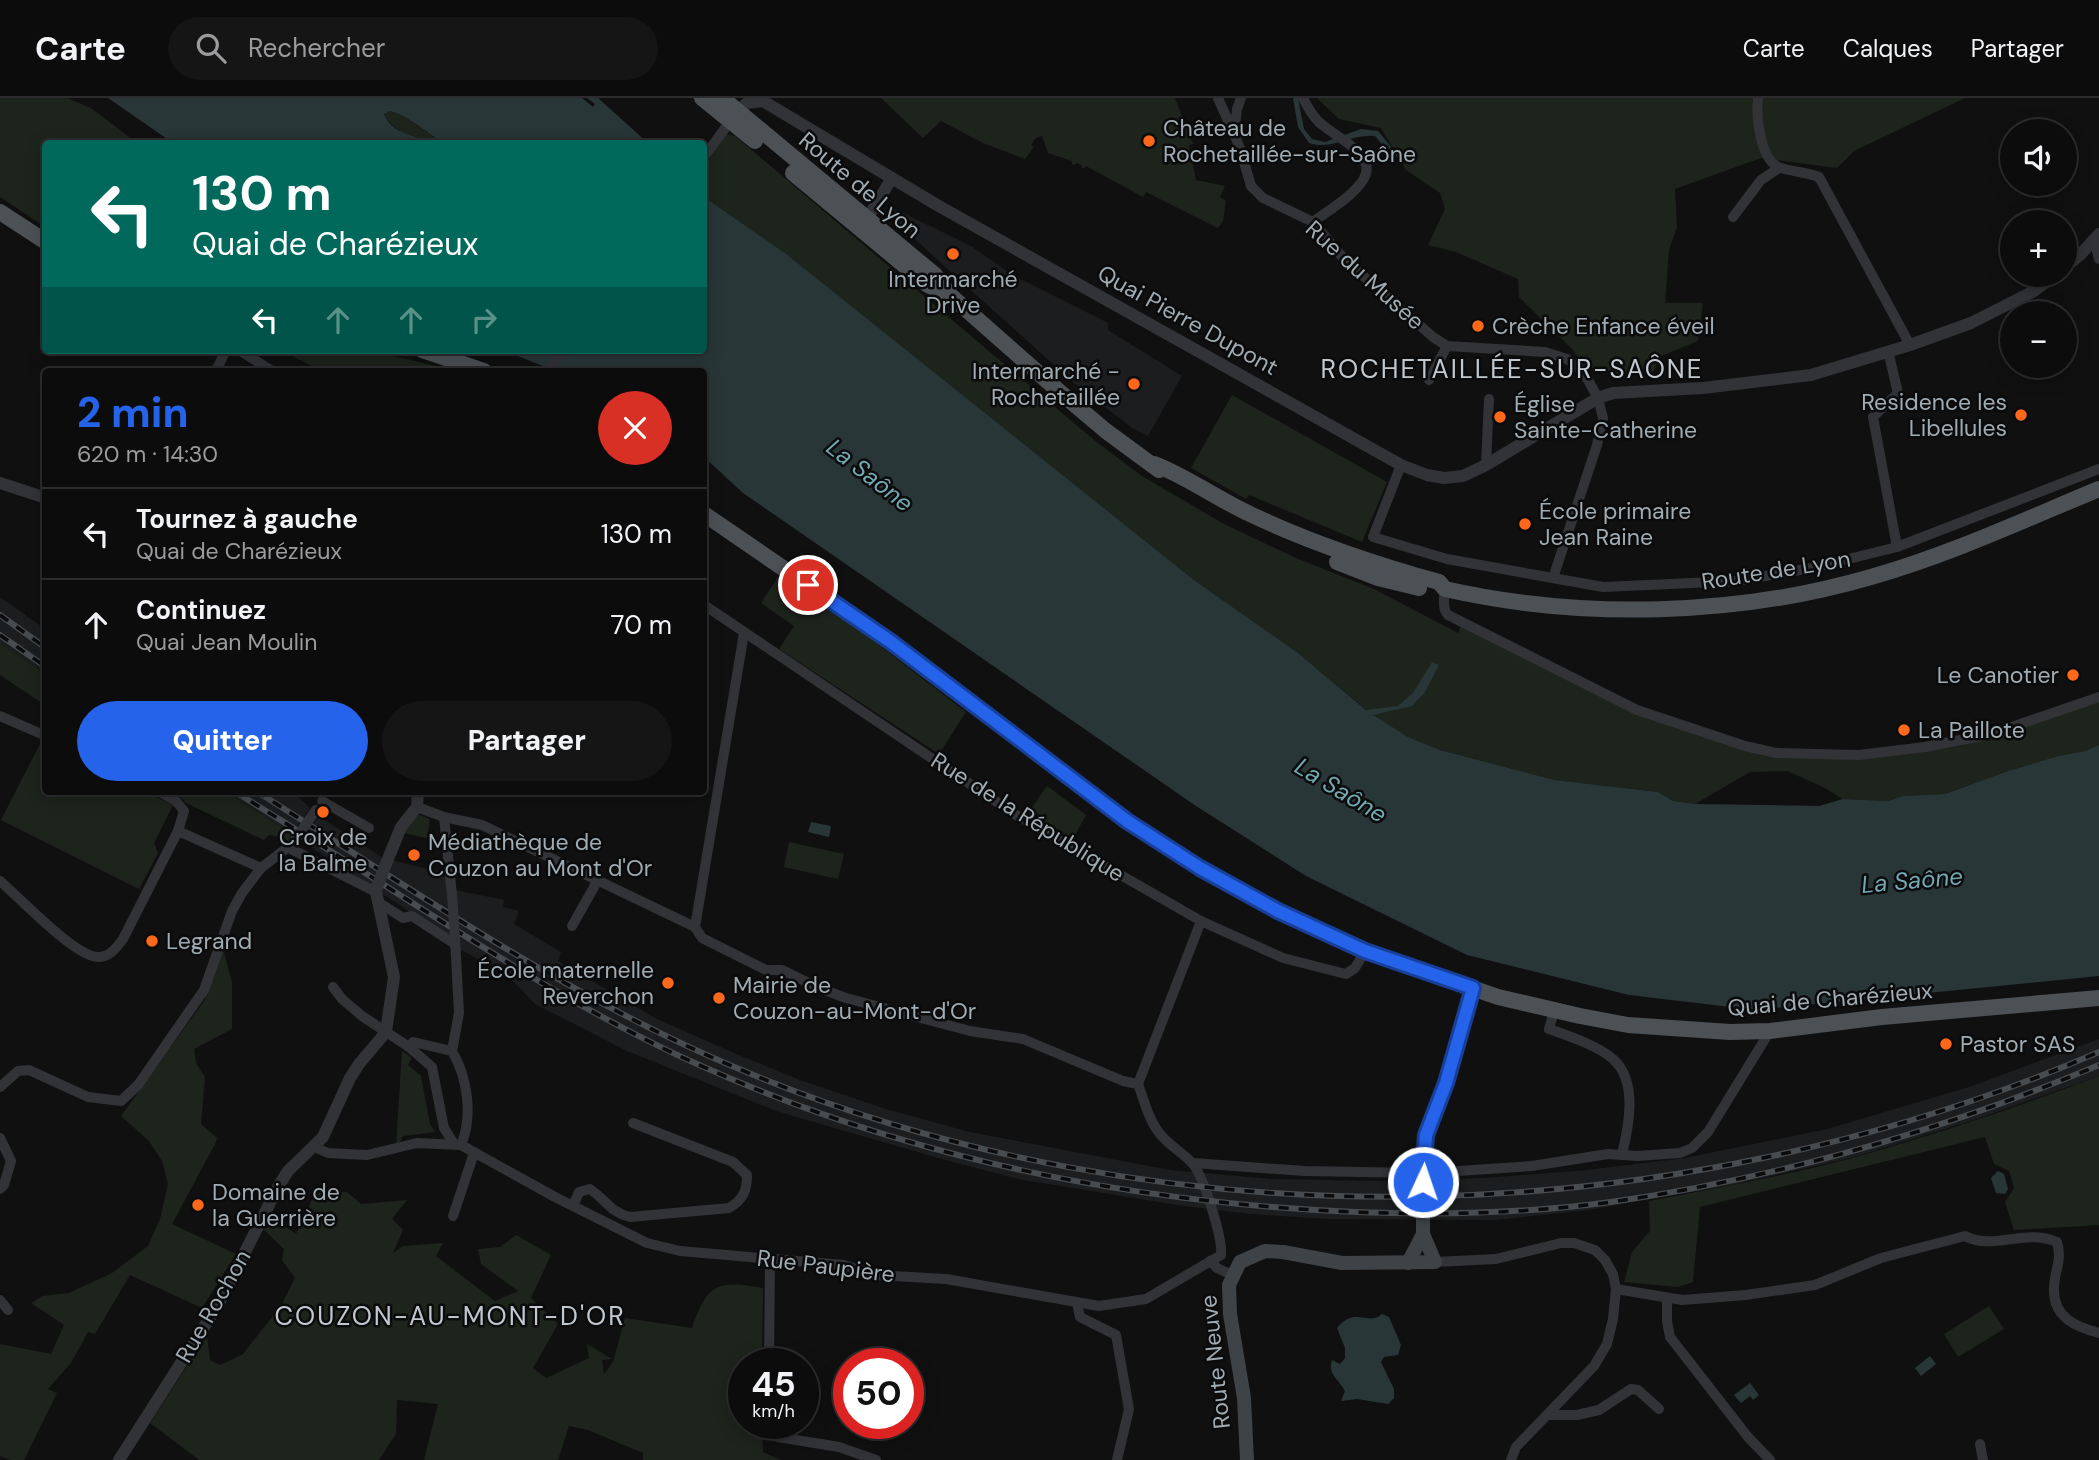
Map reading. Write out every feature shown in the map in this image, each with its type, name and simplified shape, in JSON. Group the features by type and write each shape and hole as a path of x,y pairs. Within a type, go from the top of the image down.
{"main road":[{"path":"702,98 734,116"},
{"path":"722,98 734,116"},
{"name":"Route de Lyon","path":"734,116 867,219 934,275 951,296 1106,431 1154,464 1173,471 1265,522 1351,556 1439,582 1445,589 1528,603 1598,609 1725,606 1871,577 1972,542 2099,489"},
{"name":"Route de Lyon","path":"734,116 918,277 951,296"},
{"path":"0,212 42,239"},
{"path":"434,354 475,368"},
{"name":"Quai de Charézieux","path":"707,516 891,642 1127,821 1235,888 1365,951 1473,988 1554,1011 1628,1025 1730,1032 1770,1031 1882,1017 2099,998"},
{"path":"1241,1262 1265,1251 1342,1264 1435,1262 1423,1234 1423,1161 1426,1135 1446,1083 1473,988"},
{"path":"1408,1263 1423,1234"},
{"name":"Route Neuve","path":"1241,1262 1229,1285 1230,1314 1244,1398 1247,1460"}],"street":[{"name":"Rue du Musée","path":"1218,98 1240,148 1251,186 1263,198 1312,222 1345,260 1433,337 1447,346 1545,352 1567,359 1583,371 1598,398"},
{"path":"1234,135 1241,98"},
{"path":"1303,98 1317,120 1361,153 1366,165 1365,177 1357,187 1312,222"},
{"path":"1758,98 1765,155 1779,168 1819,177 1910,345"},
{"name":"Quai Pierre Dupont","path":"734,116 747,103 761,99 937,205 1416,473 1444,478 1464,476 1598,398"},
{"path":"707,152 734,116"},
{"path":"1733,217 1761,180 1779,168"},
{"path":"867,219 892,178"},
{"path":"2096,237 2099,259"},
{"path":"2077,255 2096,237"},
{"path":"1553,578 1597,445 1602,418 1598,398 1613,393 1703,388 1811,375 1910,345 1970,323 2039,287"},
{"path":"1429,380 1447,346"},
{"path":"1888,351 1898,393 1872,417 1897,547"},
{"path":"245,354 267,368"},
{"path":"1486,465 1489,399"},
{"path":"1401,465 1373,537 1447,559 1617,588 1737,581 1812,568 1897,547 2099,469"},
{"path":"0,483 42,497"},
{"path":"1445,589 1444,603 1448,615 1608,696 1637,710 1745,746 1776,752 1859,754 1925,747 1991,734 2099,697"},
{"name":"Rue de la République","path":"707,607 1016,815 1200,921 1283,958 1346,974 1354,968 1365,951"},
{"path":"695,927 744,633"},
{"path":"0,716 42,734"},
{"path":"0,881 86,955 100,957 112,953 123,939 178,831 184,811 176,801 165,795"},
{"path":"386,1032 394,977 377,894 401,827 417,807 418,795"},
{"path":"0,1087 18,1071 29,1070 88,1097 121,1101 138,1085 204,990 232,911 261,868 291,846 322,801 369,828"},
{"path":"417,807 444,817 482,825 695,927 702,938 766,970 782,970 846,998 970,1031 1023,1039 1123,1081 1138,1084"},
{"path":"444,817 459,1013 452,1051 464,1082 468,1112 468,1130 458,1144"},
{"path":"178,831 261,868"},
{"path":"291,846 377,894 403,918 412,916 455,941"},
{"path":"572,926 598,880"},
{"path":"1200,921 1138,1084 1158,1132 1177,1152 1193,1163 1305,1171 1422,1173 1512,1168 1608,1154 1637,1156 1680,1153 1701,1142 1770,1031"},
{"path":"333,986 352,1008 409,1047 432,1067 444,1128 458,1144"},
{"path":"1554,1011 1549,1029 1580,1040 1614,1060 1626,1081 1630,1106 1622,1154"},
{"name":"Rue Rochon","path":"119,1460 218,1305 278,1187 288,1171 323,1137 355,1071 386,1032"},
{"path":"409,1047 413,1042 452,1051"},
{"path":"573,1206 579,1192 590,1189 617,1214 631,1217 729,1208 744,1196 747,1175 733,1162 633,1123"},
{"path":"0,1138 11,1161 4,1185 0,1189"},
{"path":"314,1147 328,1153 367,1155 417,1143 458,1144"},
{"name":"Rue Paupière","path":"458,1144 647,1243 680,1251 844,1265 874,1275 946,1279 1099,1306 1146,1299 1221,1255"},
{"path":"453,1216 474,1153"},
{"path":"1193,1163 1213,1212 1221,1255 1241,1262"},
{"path":"1616,1289 1682,1300 1746,1295 1815,1285 1881,1258 1965,1236 1986,1242 2043,1236 2057,1241 2061,1255 2054,1291 2057,1309 2071,1324 2099,1333"},
{"path":"1435,1262 1496,1259 1560,1243 1574,1243 1595,1250 1613,1274 1616,1289 1607,1344 1594,1366 1517,1447 1511,1460"},
{"path":"769,1348 770,1258"},
{"path":"1210,1261 1217,1268 1232,1275"},
{"path":"1667,1299 1670,1338 1748,1437 1770,1460"},
{"path":"0,1300 8,1310"},
{"path":"1077,1303 1080,1317 1116,1335 1129,1409 1118,1460"},
{"path":"1547,1415 1577,1415 1600,1410 1631,1389 1638,1390 1659,1409"},
{"path":"790,1439 839,1447 876,1460"},
{"path":"1980,1444 1983,1460"}],"shaded area":[{"path":"0,98 67,98 91,108 133,140 42,140 42,225 0,197"},
{"path":"881,98 1175,98 1193,144 1189,145 1196,180 1225,186 1220,197 1226,201 1223,221 1218,228 1146,192 1143,197 1086,166 1081,168 1082,165 1072,164 1072,161 1048,153 1042,136 1036,138 1031,145 1034,147 1025,159 983,143 941,121 923,138"},
{"path":"1317,98 1965,98 1854,151 1837,168 1761,158 1675,189 1677,227 1669,250 1665,303 1703,303 1698,341 1661,356 1651,375 1604,373 1583,364 1572,349 1519,297 1518,279 1456,252 1428,245 1445,209 1440,193 1406,170 1381,128 1339,119"},
{"path":"390,111 406,118 439,140 422,140 401,132 384,114"},
{"path":"726,134 735,136 1094,440 1142,476 1224,524 1296,558 1374,589 1458,633 1461,626 1624,707 1777,755 1933,748 2099,700 2099,745 2008,771 1945,794 1903,796 1888,801 1843,799 1787,771 1750,772 1695,804 1673,801 1658,792 1555,780 1440,750 1408,737 1381,722 1298,653 1194,580 785,253 707,199 707,162"},
{"path":"895,209 971,246 1014,276 1108,323 1108,330 1182,376 1148,436 1132,428 1074,383 892,218"},
{"path":"289,354 370,354 408,359 440,368 315,368"},
{"path":"1232,395 1387,482 1362,542 1249,495 1246,499 1191,468"},
{"path":"778,577 866,635 966,712 939,754 779,649 794,626 761,603"},
{"path":"0,597 42,627 42,672 0,643"},
{"path":"0,643 42,672 42,703 0,675"},
{"path":"42,740 42,795 152,795 173,805 154,843 158,853 139,889 1,820"},
{"path":"1047,786 1086,815 1073,839 1038,819 1040,815 1030,810"},
{"path":"178,795 230,795 292,834 287,841 285,838 269,835 264,840 186,803"},
{"path":"230,795 296,795 310,808 292,834"},
{"path":"420,815 430,819 427,838 403,833 415,817"},
{"path":"319,816 383,858 447,874 456,890 504,900 503,907 519,911 514,924 561,952 558,961 655,1018 734,1053 800,1080 886,1109 970,1132 1170,1170 1273,1179 1379,1181 1484,1178 1587,1170 1685,1158 1827,1129 1969,1087 2099,1039 2099,1076 1971,1121 1851,1158 1732,1185 1588,1210 1495,1220 1326,1219 1250,1214 1177,1205 1018,1179 938,1158 776,1111 627,1051 535,1004 509,977 460,949 451,939 302,841"},
{"path":"789,842 844,854 838,879 784,867"},
{"path":"222,946 232,982 232,1029 194,1049 196,1063 205,1077 201,1124 217,1138 172,1224 236,1254 202,1308 130,1275 95,1334 88,1332 71,1363 48,1389 57,1393 24,1460 10,1460 0,1456 0,1344 51,1354 64,1325 31,1303 43,1296 69,1293 112,1273 148,1246 160,1219 168,1184 162,1161 149,1141 121,1116 204,1001"},
{"path":"402,1051 412,1058 408,1065 421,1076 430,1124 435,1132 403,1136 396,1145"},
{"path":"2099,1076 2099,1225 2014,1230 2005,1202 2014,1188 2009,1171 1994,1164 1985,1137 1700,1207 1693,1282 1678,1287 1624,1282 1632,1252 1650,1231 1649,1201 1852,1158 1976,1120"},
{"path":"347,1192 361,1204 407,1200 392,1219 403,1230 393,1253 403,1246 443,1243 436,1256 495,1301 518,1291 481,1264 478,1249 500,1247 516,1235 551,1255 531,1298 558,1324 533,1368 546,1378 589,1358 587,1344 612,1359 602,1360 604,1374 613,1362 625,1318 692,1328 703,1302 716,1288 735,1285 763,1288 762,1348 728,1348 728,1439 763,1439 763,1452 781,1460 643,1460 643,1453 588,1430 569,1426 558,1460 424,1460 438,1404 397,1400 396,1434 379,1460 199,1460 150,1423 207,1335 210,1360 220,1365 243,1354 282,1304 295,1278 282,1260 284,1249 263,1229 270,1216 296,1234 315,1193"},
{"path":"1989,1306 2004,1329 1958,1357 1944,1334"}],"water":[{"path":"108,98 582,98 593,107 595,104 587,98 598,98 645,140 440,140 405,117 390,111 384,114 393,126 422,140 169,140"},
{"path":"1293,98 1298,98 1304,129 1312,139 1325,142 1361,129 1378,131 1398,155 1394,159 1375,136 1325,145 1309,143 1298,127"},
{"name":"La Saône","path":"707,199 785,253 1194,580 1298,653 1366,710 1398,706 1413,693 1432,662 1439,665 1425,692 1412,706 1373,715 1408,737 1440,750 1555,780 1658,792 1673,801 1695,804 1819,806 1843,799 1888,801 1903,796 1945,794 2008,771 2099,745 2099,976 1756,1010 1629,995 1467,955 1306,876 1196,806 743,493 707,460 707,368 548,368 513,354 707,354"},
{"path":"811,822 831,826 829,837 808,832"},
{"path":"1998,1171 2004,1174 2008,1189 2005,1194 1996,1193 1991,1178"},
{"path":"1382,1314 1389,1317 1401,1345 1398,1355 1384,1357 1381,1362 1394,1389 1394,1398 1388,1404 1357,1399 1341,1401 1345,1391 1331,1369 1332,1360 1340,1364 1345,1358 1345,1348 1337,1328 1350,1318 1372,1318"},
{"path":"1930,1356 1936,1364 1921,1376 1915,1368"},
{"path":"1750,1383 1759,1395 1753,1400 1750,1396 1741,1403 1734,1395"}],"railway":[{"path":"0,615 42,645"},
{"path":"0,635 42,664"},
{"path":"240,795 547,986 621,1027 697,1064 836,1119 907,1141 1052,1176 1199,1200 1358,1212 1442,1214 1611,1202 1736,1180 1859,1149 1921,1131 2099,1065"},
{"path":"262,795 489,938 608,1007 670,1038 732,1066 897,1125 1067,1167 1241,1191 1416,1197 1592,1186 1765,1158 1935,1113 2099,1052"}],"place":[{"name":"Château de Rochetaillée-sur-Saône","path":"1149,141"},
{"name":"Intermarché Drive","path":"953,254"},
{"name":"Crèche Enfance éveil","path":"1478,326"},
{"name":"Intermarché - Rochetaillée","path":"1134,384"},
{"name":"Residence les Libellules","path":"2021,415"},
{"name":"Église Sainte-Catherine","path":"1500,417"},
{"name":"École primaire Jean Raine","path":"1525,524"},
{"name":"Le Canotier","path":"2073,675"},
{"name":"La Paillote","path":"1904,730"},
{"name":"Croix de la Balme","path":"323,812"},
{"name":"Médiathèque de Couzon au Mont d'Or","path":"414,855"},
{"name":"Legrand","path":"152,941"},
{"name":"École maternelle Reverchon","path":"668,983"},
{"name":"Mairie de Couzon-au-Mont-d'Or","path":"719,998"},
{"name":"Pastor SAS","path":"1946,1044"},
{"name":"Domaine de la Guerrière","path":"198,1205"}],"district":[{"name":"ROCHETAILLÉE-SUR-SAÔNE","path":"1512,369"},
{"name":"COUZON-AU-MONT-D'OR","path":"450,1316"}],"route":[{"path":"808,585 891,642 1127,821 1200,868 1278,911 1365,951 1473,988 1446,1083 1426,1135 1423,1182"}]}
